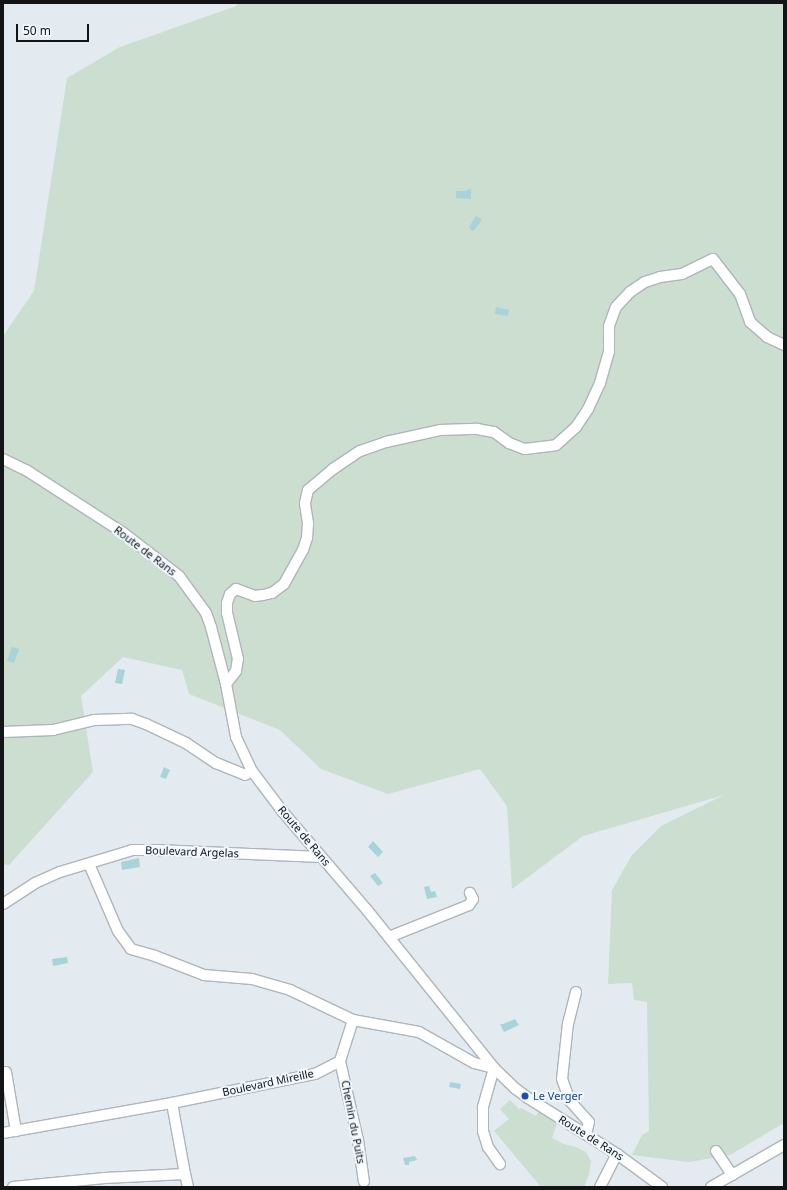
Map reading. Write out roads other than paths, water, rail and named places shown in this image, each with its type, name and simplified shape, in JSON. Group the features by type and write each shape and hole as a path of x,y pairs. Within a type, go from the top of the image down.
{"street":[{"path":"226,684 236,671 238,659 228,614 227,603 230,594 236,589 255,596 263,595 272,593 284,584 303,550 307,538 308,523 305,503 308,490 333,469 360,451 386,442 440,430 470,429 494,432 508,442 525,449 556,445 576,427 588,409 600,383 609,352 609,326 616,307 630,292 645,282 660,277 682,274 713,259 740,294 750,322 766,337 784,344"},
{"name":"Route de Rans","path":"3,459 26,470 122,532 179,576 206,613 211,627 226,684 236,737 252,771 283,812 389,937 494,1068 528,1098 617,1154 662,1187"},
{"path":"3,732 53,730 94,720 132,719 186,743 216,762 245,775 252,771"},
{"name":"Boulevard Argelas","path":"3,904 35,884 60,872 133,850 321,857"},
{"path":"89,864 118,931 131,949 155,956 204,975 252,979 290,990 353,1020 418,1032 474,1063 494,1068 486,1094 482,1126 485,1141 500,1164"},
{"path":"389,937 469,905 473,899 470,893"},
{"path":"576,992 568,1023 562,1079 570,1101 590,1122 586,1134"},
{"path":"340,1061 353,1020"},
{"name":"Boulevard Mireille","path":"3,1133 172,1103 315,1074 340,1061"},
{"name":"Chemin du Puits","path":"340,1061 358,1140 364,1182"},
{"path":"6,1072 16,1131"},
{"path":"172,1103 188,1187"},
{"path":"712,1187 784,1145"},
{"path":"716,1151 732,1175"},
{"path":"600,1187 617,1154"},
{"path":"13,1187 105,1178 185,1174"}],"water":[{"path":"471,189 471,199 456,198 456,191 466,191"},
{"path":"476,216 482,220 472,231 469,227"},
{"path":"496,307 509,310 508,316 495,314"},
{"path":"12,647 19,649 14,663 7,661"},
{"path":"118,669 125,670 122,684 115,683"},
{"path":"164,767 170,770 166,779 160,777"},
{"path":"373,841 383,852 378,857 368,847"},
{"path":"139,858 140,867 122,870 121,862"},
{"path":"375,873 383,883 378,886 370,876"},
{"path":"429,886 431,892 435,891 437,897 427,899 424,887"},
{"path":"67,957 68,963 53,966 52,959"},
{"path":"515,1019 519,1025 504,1032 500,1024"},
{"path":"450,1082 461,1084 460,1089 449,1087"},
{"path":"415,1156 417,1160 409,1162 409,1165 405,1165 403,1158"}],"place":[{"name":"Le Verger","path":"525,1096"}]}
